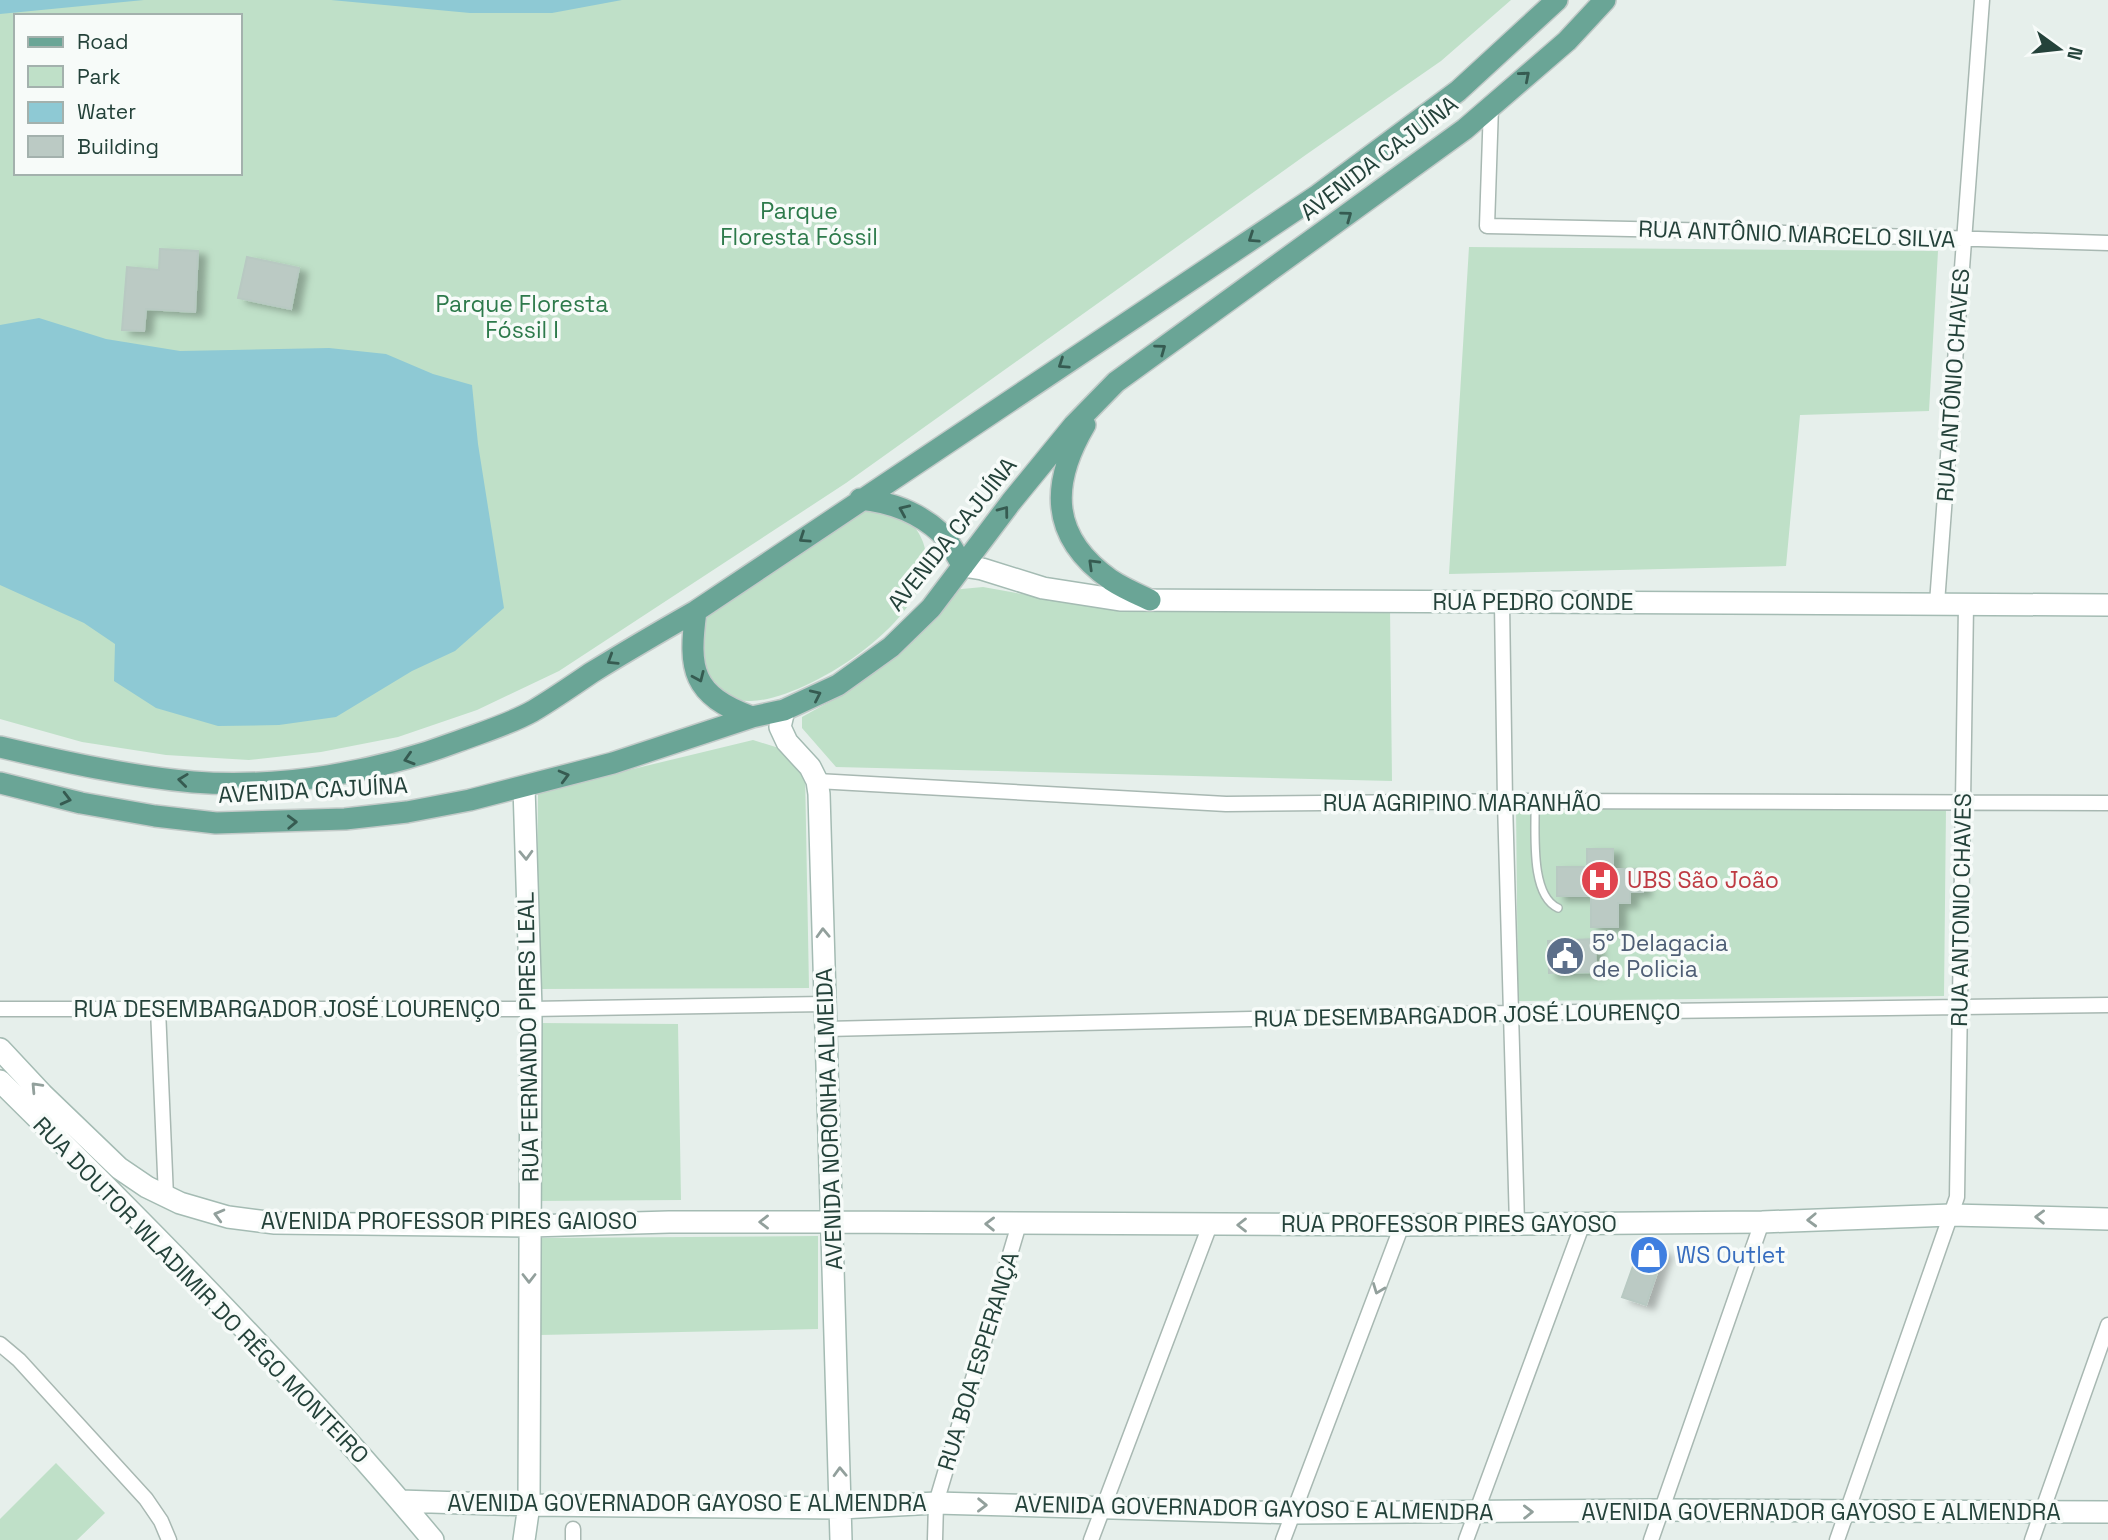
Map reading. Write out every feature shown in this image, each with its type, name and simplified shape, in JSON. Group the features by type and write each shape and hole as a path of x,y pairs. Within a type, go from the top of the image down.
{"main road":[{"name":"AVENIDA CAJUÍNA","path":"0,747 80,765 194,782 245,783 391,764 531,712 696,611 1318,195 1458,90 1557,0"},
{"name":"AVENIDA CAJUÍNA","path":"0,783 81,803 216,823 290,822 407,812 470,800 613,763 752,717 784,710 838,685 891,646 930,608 1058,444 1104,393 1221,304 1408,171 1491,106 1567,41 1605,0"},
{"path":"1104,393 1068,460 1062,480 1061,514 1071,538 1087,559 1114,582 1150,600"},
{"path":"860,499 891,504 917,516 943,535 963,566"},
{"name":"RUA PEDRO CONDE","path":"963,566 982,569 1043,588 1089,597 1150,600 2108,605"},
{"path":"696,611 691,643 699,680 715,700 752,717"},
{"path":"784,710 780,727 783,735 810,767 817,781"},
{"name":"AVENIDA NORONHA ALMEIDA","path":"817,781 841,1540"},
{"name":"RUA FERNANDO PIRES LEAL","path":"524,787 531,1009 529,1505 524,1540"},
{"name":"AVENIDA PROFESSOR PIRES GAIOSO","path":"0,1049 42,1094 119,1168 166,1197 228,1217 275,1223 530,1226 832,1222"},
{"name":"RUA DOUTOR WLADIMIR DO RÊGO MONTEIRO","path":"0,1081 148,1228 285,1372 433,1540"},
{"name":"RUA PROFESSOR PIRES GAYOSO","path":"832,1222 1402,1225 1762,1222 1951,1215 2108,1219"},
{"name":"AVENIDA GOVERNADOR GAYOSO E ALMENDRA","path":"400,1501 841,1508 936,1503 1293,1513 1662,1510 2108,1512"}],"street":[{"name":"RUA ANTÔNIO CHAVES","path":"1937,603 1982,0"},
{"name":"RUA ANTÔNIO MARCELO SILVA","path":"1491,106 1487,226 2108,243"},
{"path":"1502,603 1517,1223"},
{"name":"RUA ANTONIO CHAVES","path":"1837,1540 1957,1197 1966,605"},
{"name":"RUA AGRIPINO MARANHÃO","path":"817,781 1226,804 1535,801 2108,803"},
{"name":"RUA DESEMBARGADOR JOSÉ LOURENÇO","path":"0,1009 531,1009 825,1004"},
{"name":"RUA DESEMBARGADOR JOSÉ LOURENÇO","path":"826,1029 1510,1013 2108,1005"},
{"path":"158,1009 166,1197"},
{"path":"1651,1540 1762,1222"},
{"path":"1466,1540 1583,1223"},
{"name":"RUA BOA ESPERANÇA","path":"936,1540 936,1503 1019,1224"},
{"path":"1091,1540 1210,1225"},
{"path":"1283,1540 1402,1225"},
{"path":"2032,1540 2108,1325"},
{"path":"0,1343 19,1360 146,1499 161,1521 169,1540"}],"lane":[{"path":"1535,801 1538,881 1552,905 1558,908"}],"green space":[{"name":"Parque Floresta Fóssil I","path":"70,0 1511,0 1441,61 846,483 559,671 477,710 398,737 321,752 249,760 166,755 82,742 0,719 0,4"},
{"path":"1469,247 1938,251 1929,411 1800,415 1786,566 1449,574"},
{"path":"867,508 908,521 923,542 925,568 915,595 895,622 868,647 838,668 776,697 746,701 721,690 704,668 702,636 712,609"},
{"path":"983,587 1083,605 1390,608 1392,781 836,767 802,728 802,717 854,688 887,661 951,590"},
{"path":"753,740 779,748 805,772 809,988 536,989 538,792"},
{"path":"1516,807 1946,808 1944,996 1518,1001"},
{"path":"538,1023 678,1024 681,1200 538,1201"},
{"path":"818,1236 818,1329 540,1335 539,1238"},
{"path":"56,1463 105,1513 77,1540 0,1540 0,1519"}],"water":[{"path":"0,0 144,0 0,14"},
{"path":"331,0 622,0 552,13 470,13"},
{"path":"39,318 106,339 180,351 329,348 386,354 433,374 472,385 478,444 504,608 455,651 412,671 336,717 279,725 218,726 156,708 114,681 115,644 84,623 0,585 0,325"}],"building":[{"path":"160,249 198,251 195,312 146,309 144,331 122,330 127,267 159,270"},
{"path":"247,257 299,268 291,309 238,298"},
{"name":"UBS São João","path":"1587,849 1613,849 1613,869 1643,869 1643,892 1630,892 1630,903 1618,903 1618,927 1591,927 1591,896 1557,896 1557,867 1587,867"},
{"path":"1595,939 1596,972 1549,973 1548,941"},
{"path":"1641,1244 1664,1252 1646,1305 1622,1297"}],"place":[{"name":"UBS São João","path":"1600,880"},
{"name":"5° Delagacia de Policia","path":"1565,956"},
{"name":"WS Outlet","path":"1649,1255"}],"park label":[{"name":"Parque Floresta Fóssil","path":"799,224"}]}
